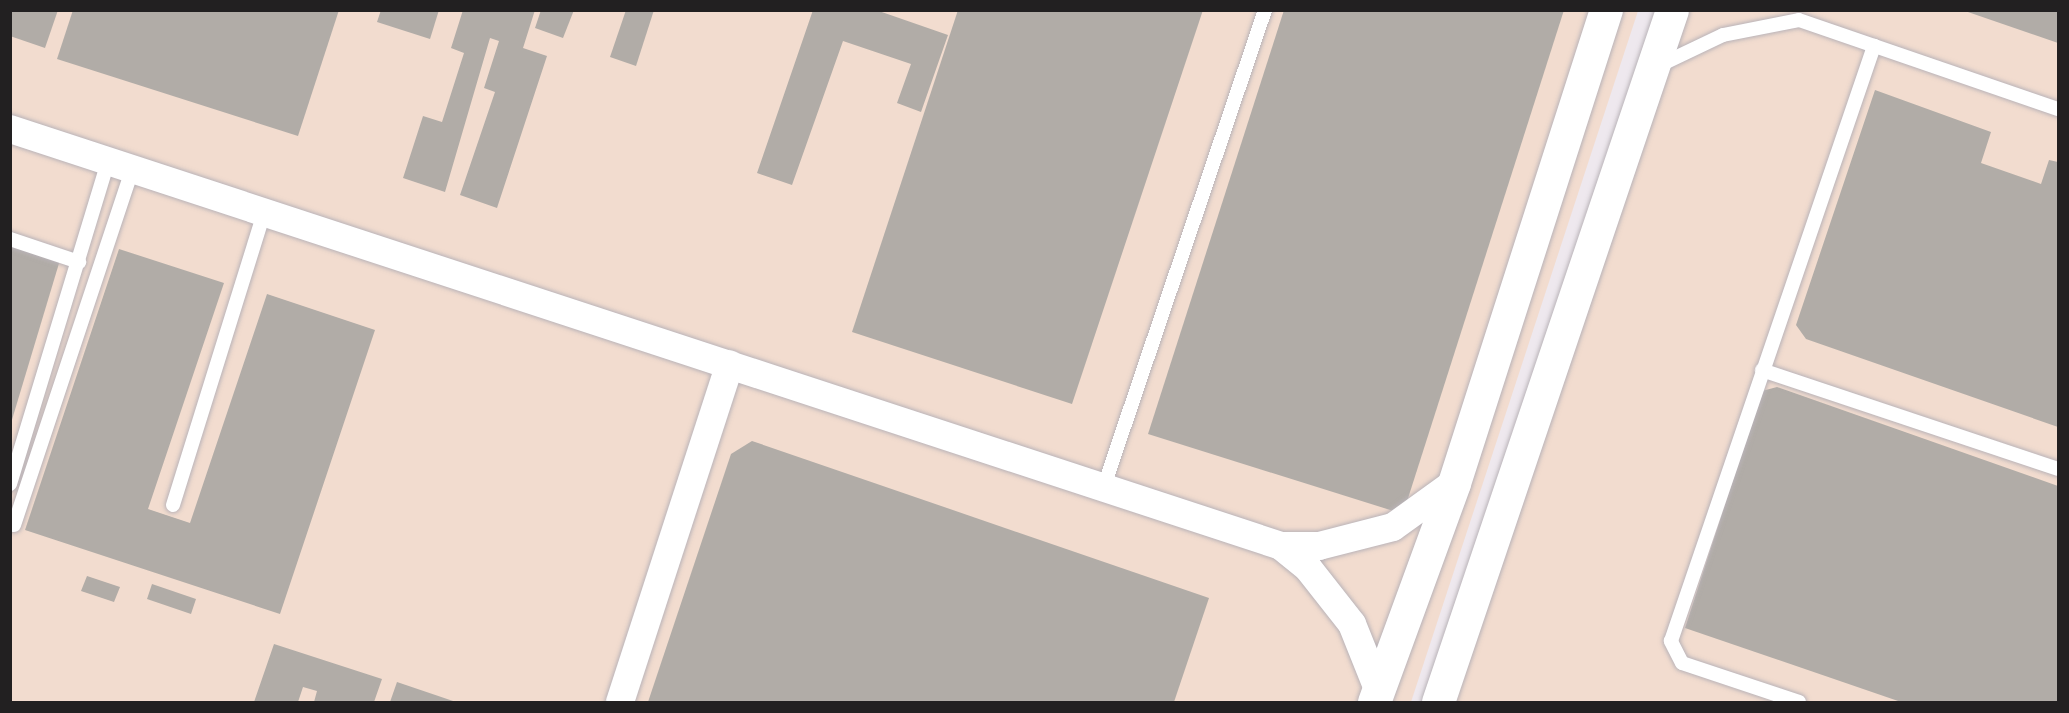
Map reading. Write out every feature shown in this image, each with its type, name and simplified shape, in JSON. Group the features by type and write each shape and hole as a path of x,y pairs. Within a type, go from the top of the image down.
{"street":[{"path":"1376,696 1454,483 1606,10"},
{"path":"1438,702 1672,10"},
{"path":"10,129 265,210 1281,546 1319,546 1393,527 1454,483"},
{"path":"620,702 730,364"},
{"path":"1281,546 1308,568 1352,624 1376,696"}],"lane":[{"path":"1104,486 1265,10"},
{"path":"1653,69 1723,34 1794,15 1874,46 2058,109"},
{"path":"1799,702 1682,663 1671,641 1874,46"},
{"path":"10,484 79,262 121,163"},
{"path":"14,525 121,163"},
{"path":"173,505 265,210"},
{"path":"10,239 79,262"},
{"path":"1762,370 2058,469"}],"shaded area":[{"path":"10,11 1638,11 1411,702 11,702"},
{"path":"1679,11 2058,11 2058,702 1441,702"}],"building":[{"path":"10,10 58,10 45,48 10,36"},
{"path":"73,10 339,10 298,136 57,59"},
{"path":"381,10 439,10 430,39 377,22"},
{"path":"463,10 535,10 523,48 547,56 497,208 460,195 495,92 484,88 499,41 490,38 445,192 403,178 423,116 442,122 464,53 451,48"},
{"path":"541,10 574,10 563,38 535,28"},
{"path":"626,10 654,10 636,66 610,57"},
{"path":"813,10 876,10 948,35 921,112 897,103 911,64 843,41 792,185 757,173"},
{"path":"958,10 1203,10 1072,404 852,332"},
{"path":"1284,10 1564,10 1403,514 1148,434"},
{"path":"1965,10 2058,10 2058,43 1965,11"},
{"path":"1875,90 1991,132 1981,163 2041,184 2049,160 2058,162 2058,427 1806,339 1796,325"},
{"path":"10,245 60,260 11,423 10,423"},
{"path":"119,249 224,283 148,509 190,523 267,294 375,330 280,614 25,530"},
{"path":"1777,387 2058,486 2058,702 1901,702 1685,628 1762,391"},
{"path":"752,441 1209,598 1174,702 648,702 731,454"},
{"path":"87,576 120,587 114,602 81,591"},
{"path":"152,584 196,599 191,614 147,599"},
{"path":"274,644 382,679 374,702 314,702 317,691 303,687 298,702 254,702"},
{"path":"397,682 456,702 390,702"}]}
